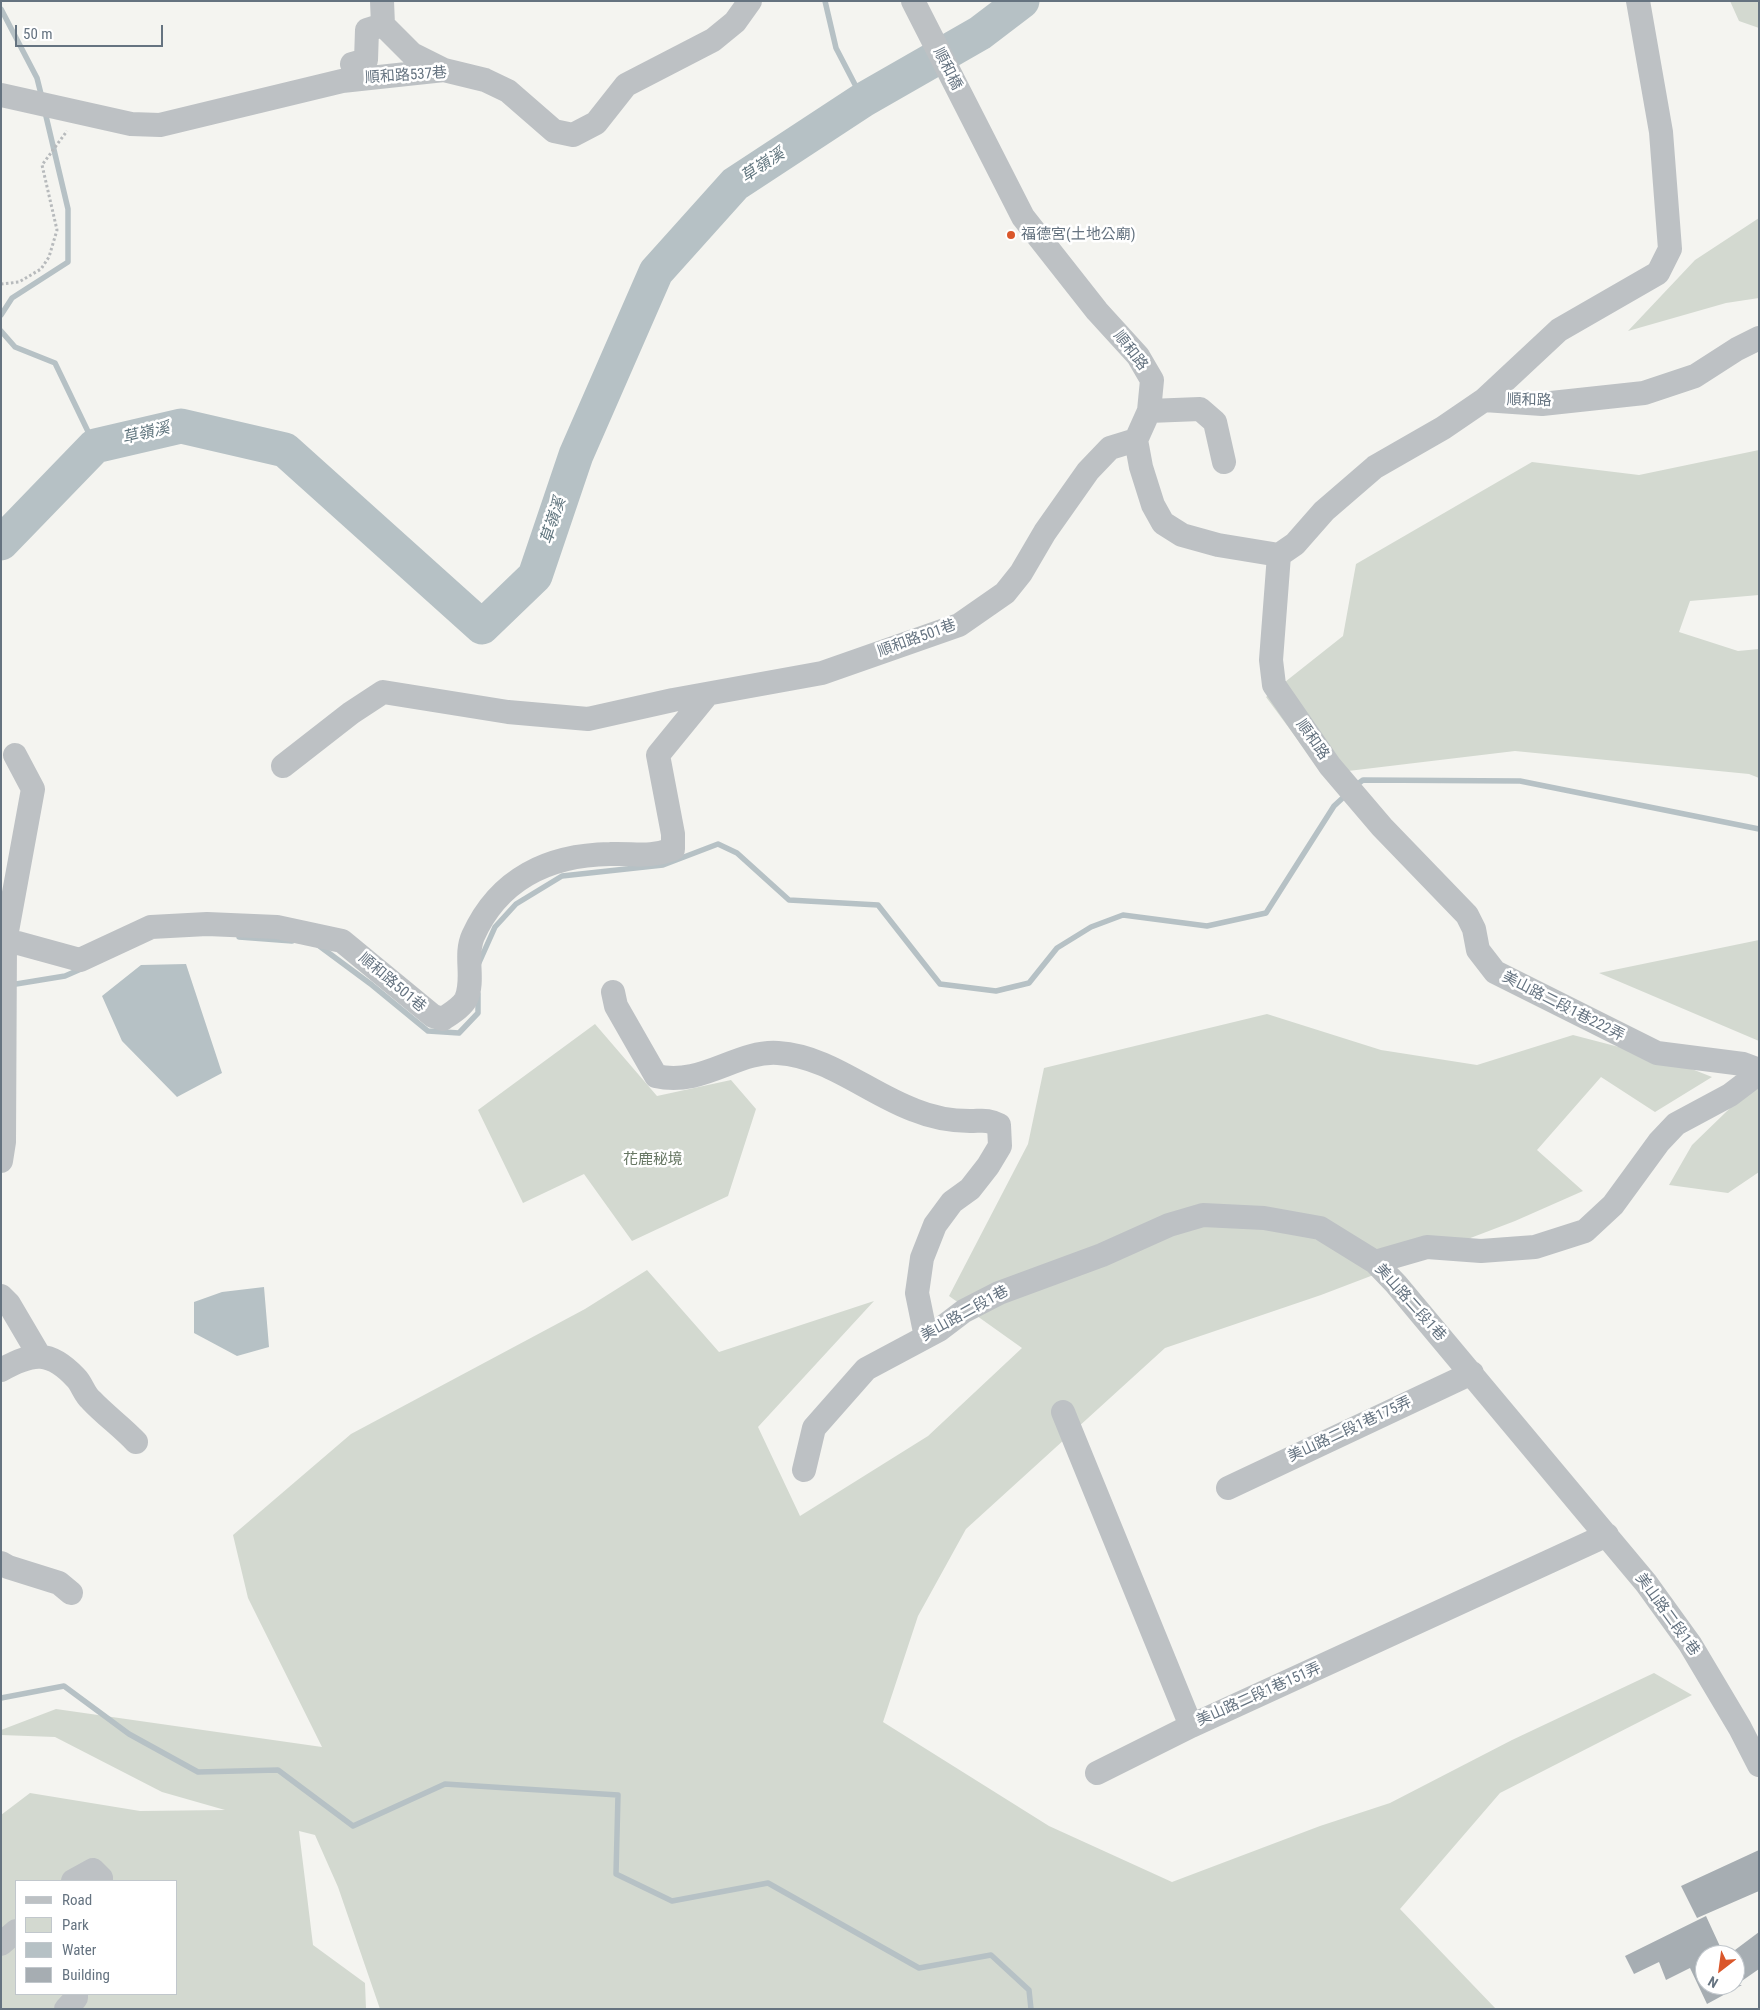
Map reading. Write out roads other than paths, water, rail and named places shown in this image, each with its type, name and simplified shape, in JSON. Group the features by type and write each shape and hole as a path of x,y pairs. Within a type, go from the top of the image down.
{"street":[{"path":"382,1 383,25 412,54 444,70"},
{"name":"順和路537巷","path":"1,95 131,124 160,125 342,81 444,70 485,80 508,91 554,131 573,135 596,123 626,85 713,40 735,22 750,1"},
{"path":"1484,400 1559,330 1658,273 1670,249 1661,132 1638,1"},
{"name":"順和橋","path":"917,9 974,122"},
{"path":"352,64 366,60 367,30 383,25"},
{"name":"順和路","path":"974,122 1023,217 1097,311 1138,356 1152,380 1149,411 1136,440"},
{"name":"順和路","path":"1360,801 1330,766 1274,685 1271,660 1279,555 1295,544 1324,511 1375,467 1444,428 1484,400 1542,404 1644,393 1695,376 1737,349 1759,338"},
{"path":"1149,411 1200,409 1215,422 1224,462"},
{"path":"1136,440 1141,467 1153,505 1163,523 1182,535 1218,545 1279,555"},
{"name":"順和路501巷","path":"283,766 351,713 383,692 508,712 588,718 822,672 959,625 1005,593 1021,573 1045,532 1088,471 1110,448 1136,440"},
{"name":"順和路501巷","path":"3,942 80,960 151,926 207,924 277,927 342,941 433,1016 443,1019 465,1000 470,982 468,947 480,921 508,886 551,862 609,854 656,855 673,849 673,834 658,754 707,695"},
{"path":"1,1161 4,1142 3,942 33,789 15,756"},
{"name":"美山路二段1巷222弄","path":"1360,801 1467,915 1474,929 1478,950 1495,972 1657,1054 1743,1064 1759,1071 1730,1095 1676,1124 1659,1142 1613,1205 1585,1231 1535,1246 1482,1251 1427,1247 1375,1262"},
{"path":"613,992 616,1006 656,1076 665,1078 708,1073 752,1056 777,1052 821,1063 914,1110 944,1118 971,1121 988,1119 999,1125 1000,1146 970,1189 952,1202 935,1225 922,1258 917,1293 926,1336"},
{"name":"美山路二段1巷","path":"804,1470 814,1428 866,1368 926,1336 964,1311 999,1292 1102,1255 1169,1225 1203,1215 1264,1218 1320,1228 1375,1262 1396,1284 1472,1372 1607,1535 1690,1644 1740,1728 1759,1765"},
{"path":"1,1296 9,1304 39,1355"},
{"path":"1,1370 18,1360 39,1355 56,1361 77,1379 89,1399 136,1442"},
{"name":"美山路二段1巷175弄","path":"1228,1488 1472,1372"},
{"name":"美山路二段1巷151弄","path":"1063,1412 1191,1726 1607,1535"},
{"path":"1,1563 59,1583 71,1593"},
{"path":"1097,1774 1191,1726"},
{"path":"75,1880 94,1870 101,1880"},
{"path":"1,1944 15,1932"},
{"path":"66,2009 76,1998 76,1995"}],"water":[{"path":"186,964 222,1073 177,1097 122,1041 102,996 141,965"},
{"path":"264,1287 269,1347 237,1356 194,1333 194,1302 222,1292"}],"waterway":[{"path":"825,1 836,48 863,100"},
{"name":"草嶺溪","path":"1,543 95,446 181,426 285,450 482,627 535,576 576,455 656,272 735,184 863,100 980,33 1022,1"},
{"path":"1,9 37,78 42,98"},
{"path":"1,315 12,298 68,262 68,209 45,112"},
{"path":"1,331 15,347 55,363 95,446"},
{"path":"1355,786 1363,780 1520,781 1759,829"},
{"path":"478,965 495,927 516,904 562,876 663,865 718,844 737,853 789,900 878,905 940,984 996,991 1029,983 1057,948 1091,927 1123,915 1207,926 1266,913 1334,806 1347,794"},
{"path":"239,937 292,941"},
{"path":"318,945 372,985 428,1031 459,1033 478,1013 478,994"},
{"path":"10,985 65,976 81,969"},
{"path":"1,1698 64,1686 129,1734 198,1772 278,1770 353,1826 445,1784 618,1795 616,1874 672,1901 768,1883 919,1968 991,1955 1029,1990 1031,2009"}],"place":[{"name":"福德宮(土地公廟)","path":"1011,235"}],"park label":[{"name":"花鹿秘境","path":"653,1160"}]}
